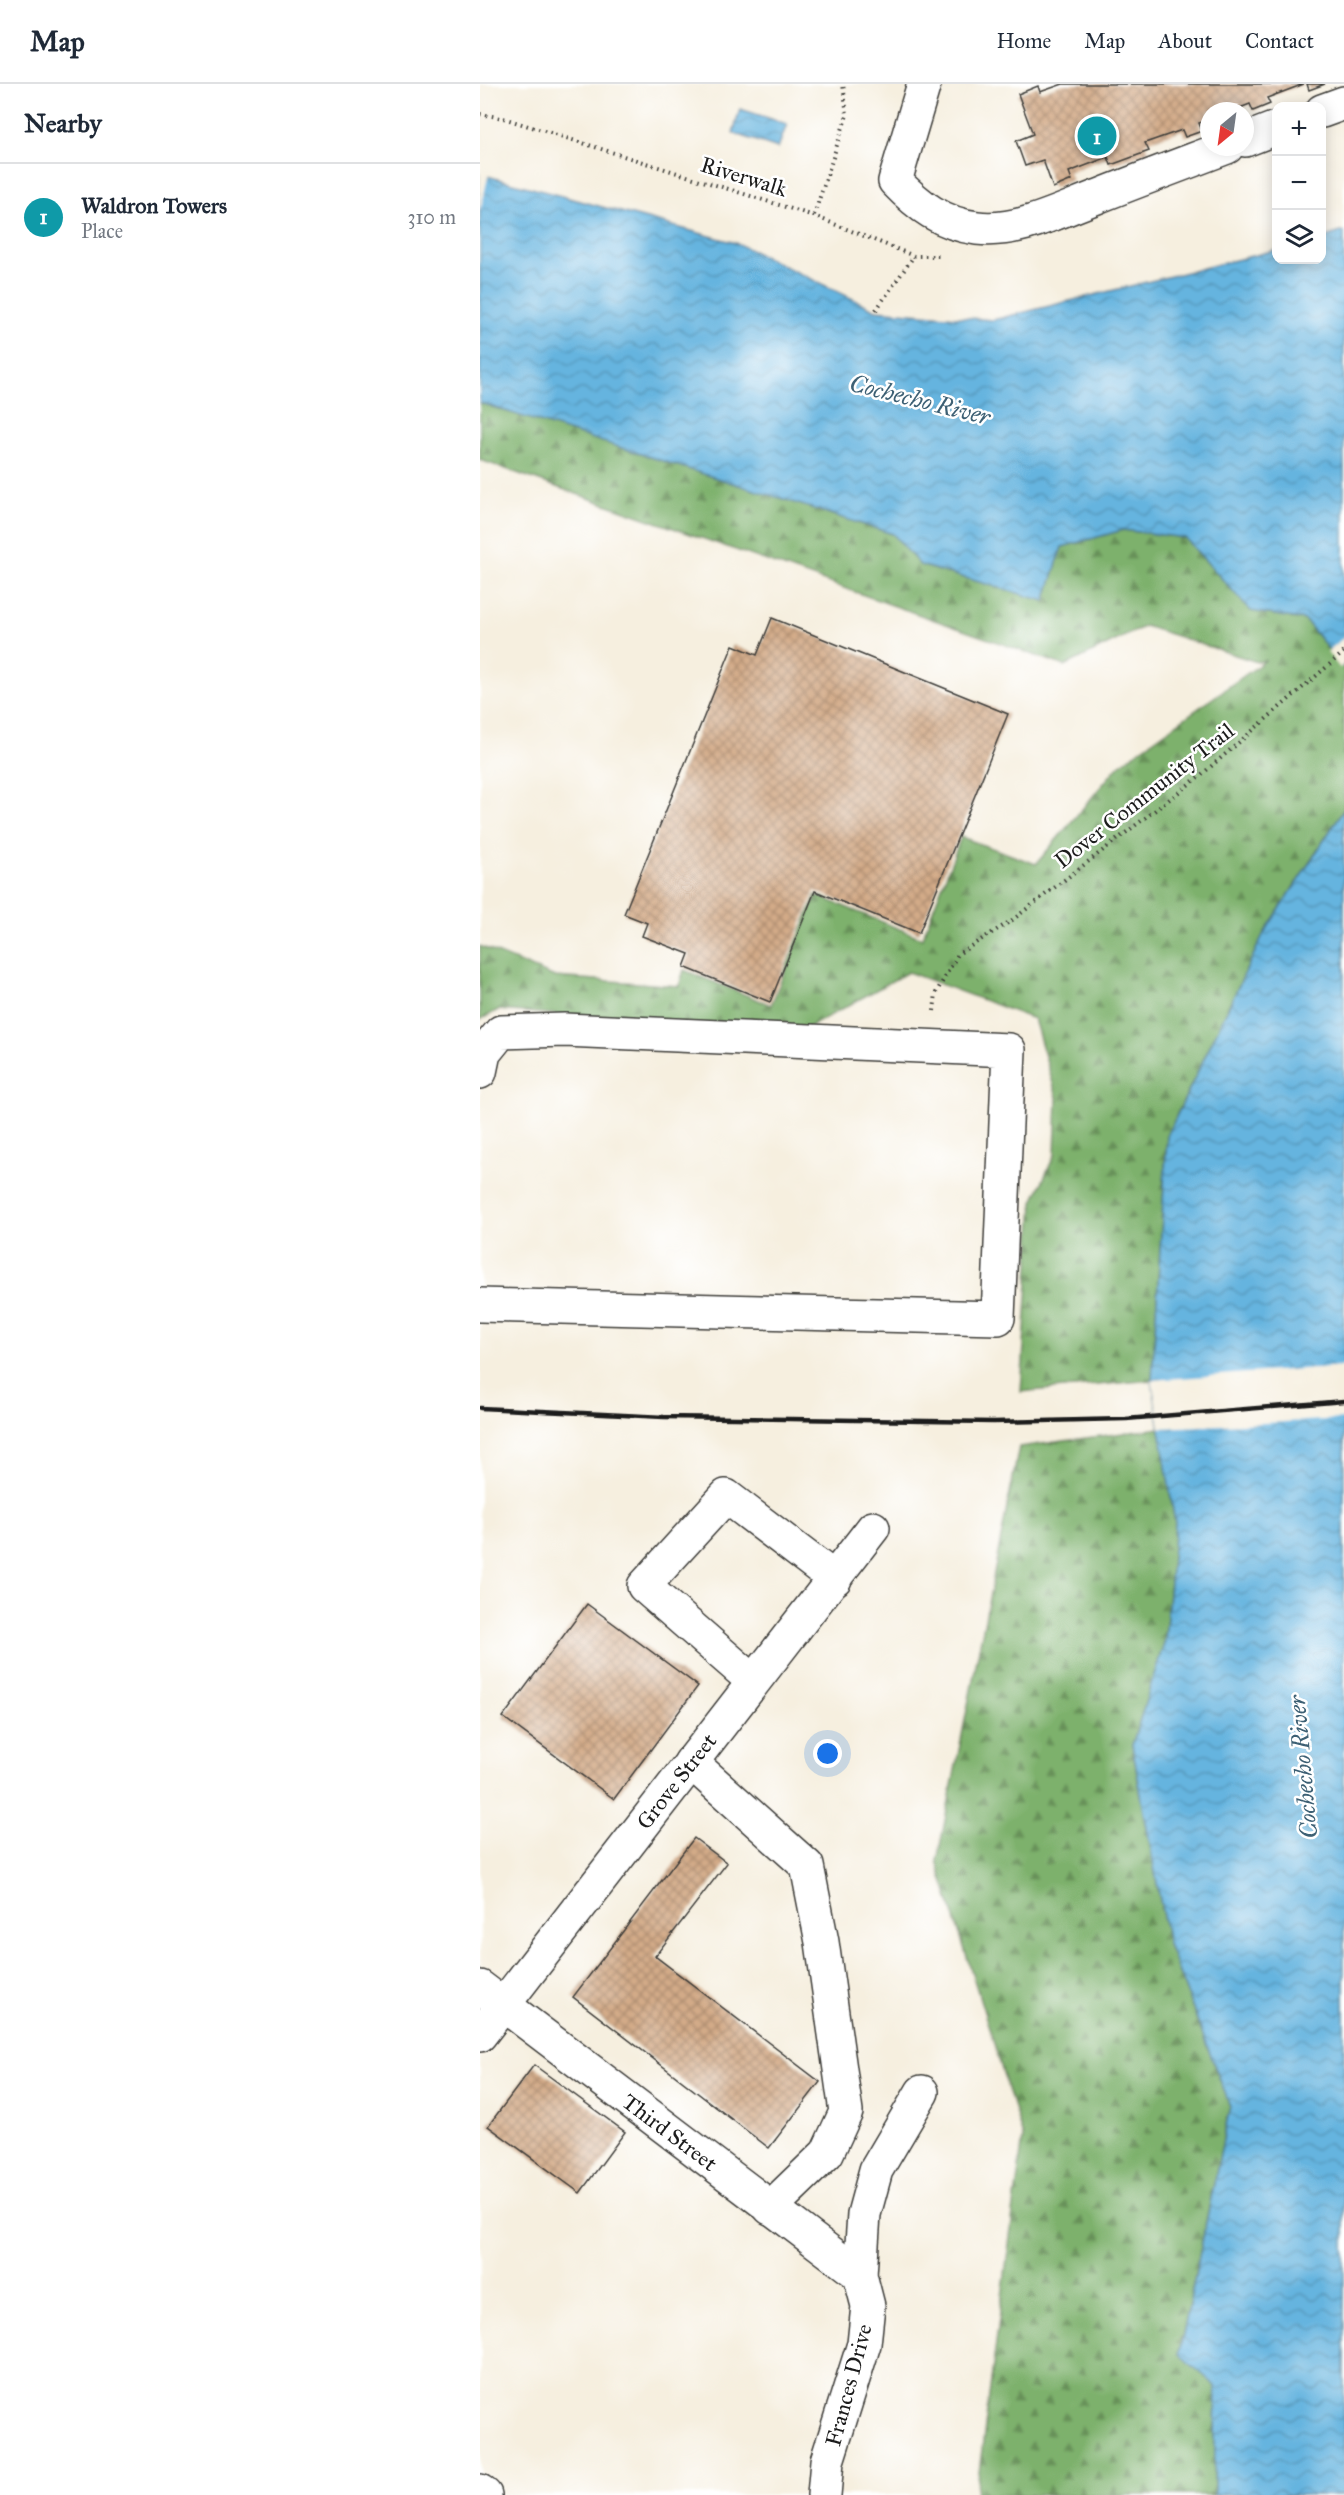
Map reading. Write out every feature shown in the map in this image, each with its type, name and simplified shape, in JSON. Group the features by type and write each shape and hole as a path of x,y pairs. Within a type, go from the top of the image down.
{"street":[{"path":"924,84 896,182 918,204 936,216 963,225 989,229 1026,223 1203,156"},
{"path":"1326,110 1344,103"},
{"path":"1254,137 1272,130"},
{"path":"480,1072 484,1053 501,1032 565,1030 1009,1050 998,1318 480,1305"},
{"path":"752,1680 644,1586 726,1496 835,1579"},
{"name":"Grove Street","path":"480,2035 492,1996 691,1762 752,1680 835,1579 873,1528"},
{"path":"691,1762 807,1866 822,1942 846,2112 827,2153 770,2208"},
{"name":"Third Street","path":"492,1996 860,2276"},
{"name":"Frances Drive","path":"824,2495 827,2461 864,2344 868,2306 860,2276 864,2214 876,2170 922,2092"},
{"path":"480,2491 485,2495"}],"path":[{"path":"814,216 847,115 843,84"},
{"name":"Riverwalk","path":"480,114 503,118 814,216 914,256 942,256"},
{"path":"876,310 914,256"},
{"name":"Dover Community Trail","path":"929,1047 936,993 958,954 1011,921 1201,775 1344,652"}],"green space":[{"path":"480,403 893,534 920,565 1045,600 1062,547 1123,530 1185,538 1251,611 1305,620 1344,668 1344,809 1263,935 1167,1136 1152,1380 1021,1392 1033,1202 1055,1154 1057,1097 1034,1019 908,972 799,1033 498,1010 480,1020 480,946 555,977 679,986 684,970 771,1005 816,895 922,938 961,837 1036,864 1119,765 1266,660 1257,662 1145,626 1065,666 480,460"},
{"path":"1160,1428 1175,1523 1165,1640 1132,1745 1168,1944 1230,2106 1179,2353 1216,2386 1214,2495 976,2495 1023,2137 937,1861 1019,1447"}],"water":[{"path":"740,109 787,124 778,148 733,133"},
{"name":"Cochecho River","path":"480,174 736,243 876,310 993,320 1272,251 1272,264 1326,264 1326,237 1344,231 1344,668 1305,620 1251,611 1185,538 1123,530 1062,547 1045,601 920,565 893,534 480,403"},
{"name":"Cochecho River","path":"1344,809 1344,2495 1214,2495 1216,2386 1179,2354 1230,2106 1168,1944 1132,1745 1165,1640 1175,1523 1152,1380 1167,1136 1263,935"}],"pier":[{"path":"480,171 489,173 480,211"},
{"path":"1344,637 1344,664 1340,668 1327,652"},
{"path":"1344,1366 1344,1419 1160,1428 1152,1380"}],"building":[{"path":"1063,84 1304,84 1267,98 1270,104 1254,111 1254,102 1200,102 1200,132 1185,137 1182,130 1145,143 1149,151 1111,165 1108,157 1069,172 1072,180 1053,188 1043,160 1025,166 1016,141 1033,134 1018,94 1038,86 1040,92"},
{"path":"1307,84 1325,84 1309,90"},
{"path":"772,618 1008,714 919,933 815,891 770,1002 684,967 689,954 642,936 647,923 624,914 733,645 757,655"},
{"path":"587,1604 698,1686 614,1799 503,1717"},
{"path":"694,1838 727,1863 655,1956 820,2082 769,2148 573,1997"},
{"path":"534,2065 625,2132 580,2193 488,2126"}],"railway":[{"path":"480,1408 664,1417 994,1422 1126,1419 1344,1401"}],"place":[{"name":"Waldron Towers","path":"1097,136"}]}
